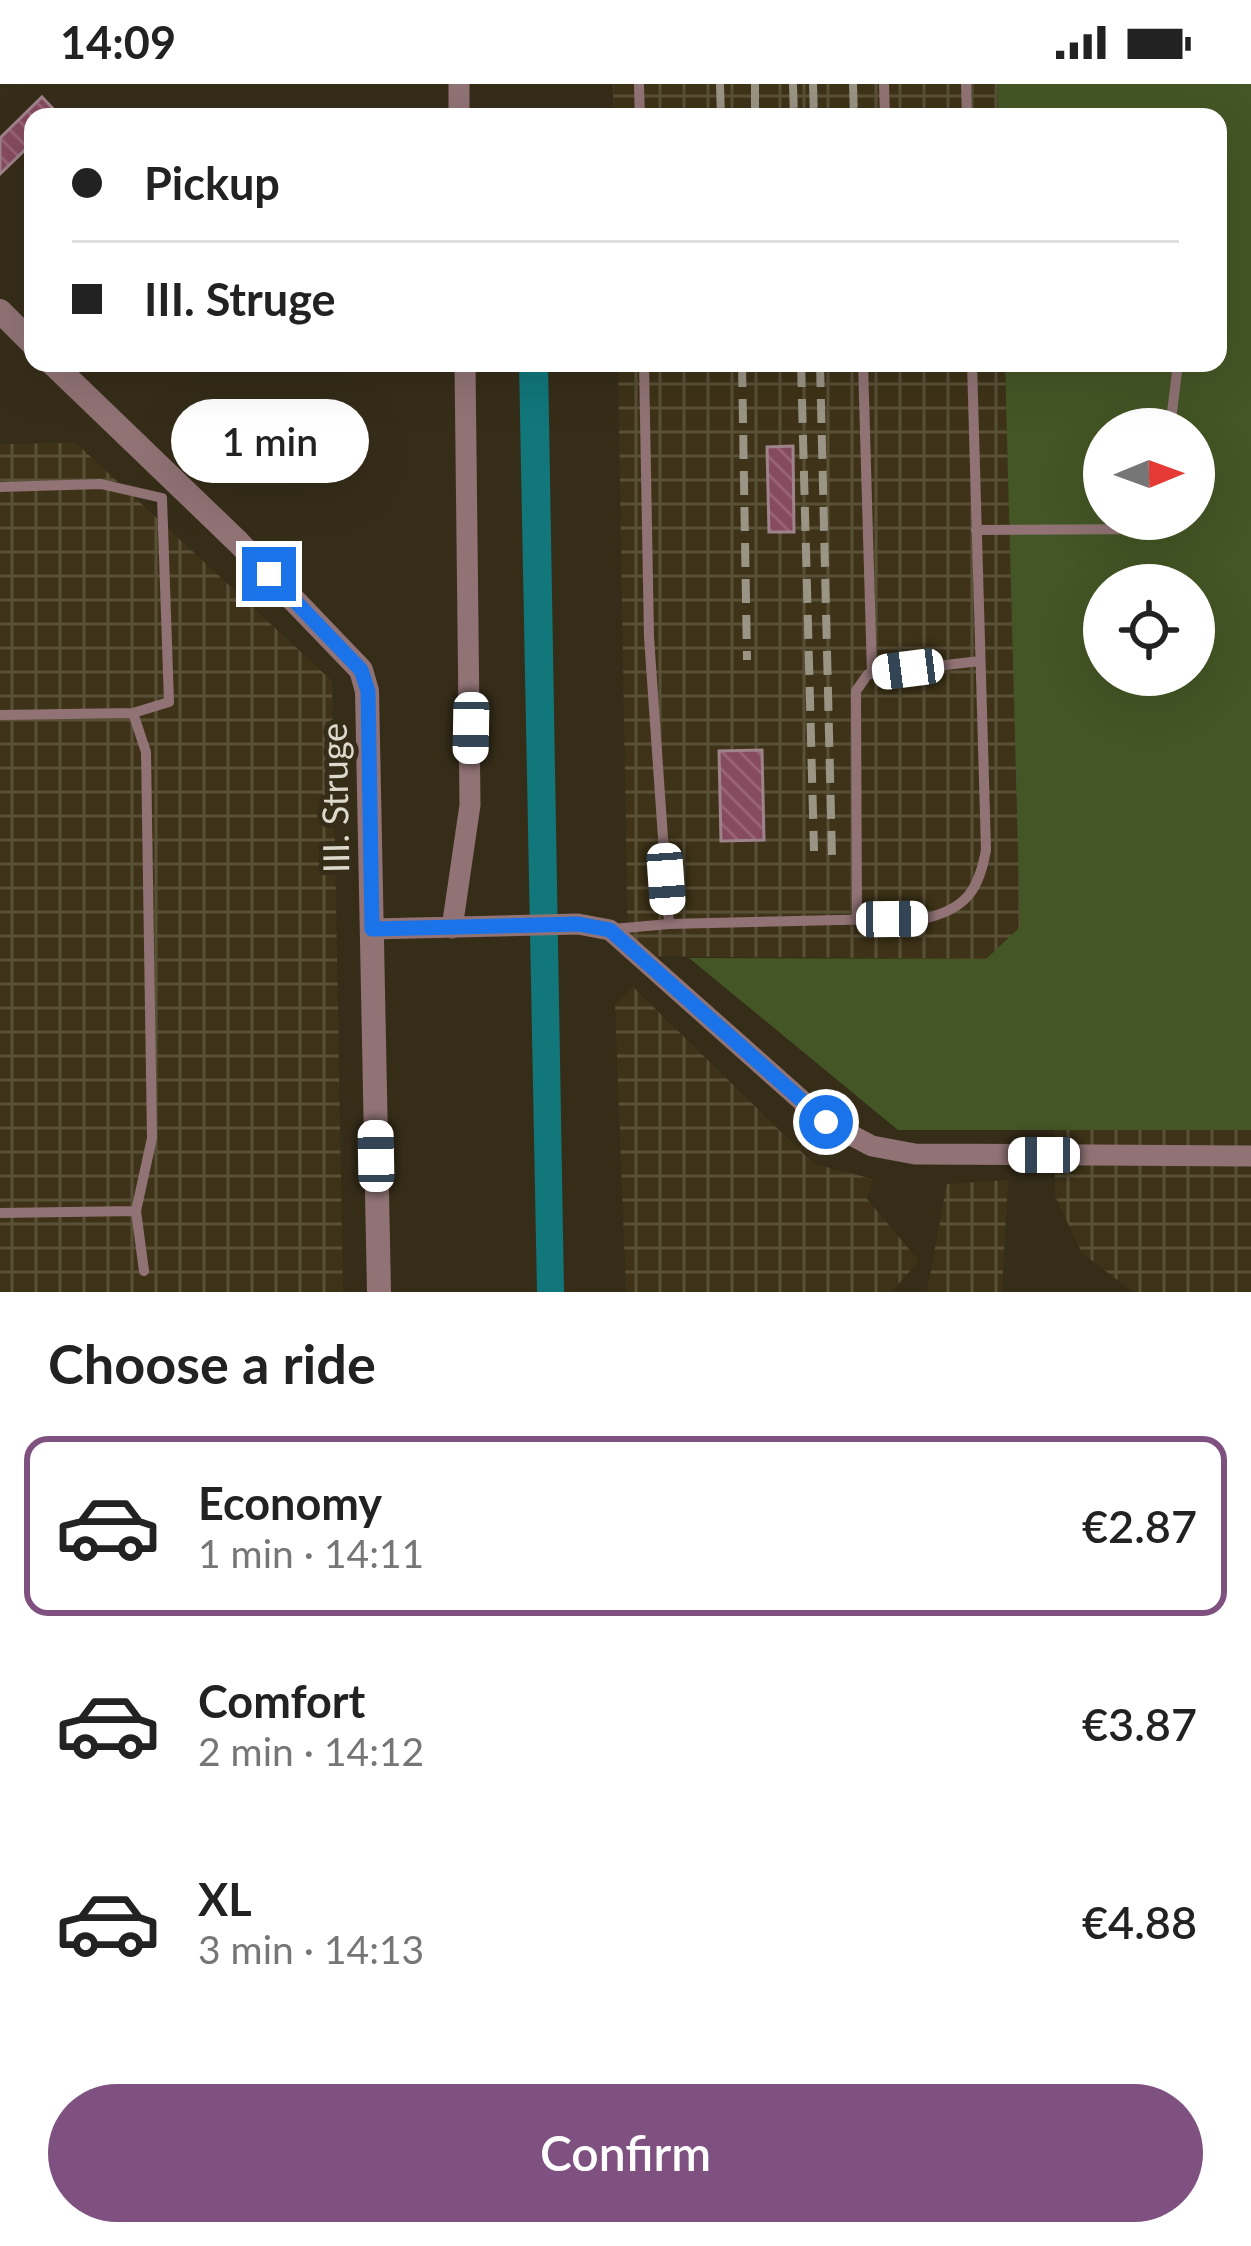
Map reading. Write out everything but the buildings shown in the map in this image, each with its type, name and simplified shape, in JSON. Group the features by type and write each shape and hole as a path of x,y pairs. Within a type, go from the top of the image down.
{"street":[{"path":"0,311 24,335"},
{"name":"III. Struge","path":"61,372 238,542 361,670 368,691 379,1292"},
{"path":"452,928 470,805 465,372"},
{"path":"372,929 578,924 610,930 826,1122 872,1146 915,1154 1251,1156"}],"lane":[{"path":"644,372 649,637 669,923"},
{"path":"863,372 872,674"},
{"path":"610,930 636,924 927,918 951,912 968,901 981,879 986,850 972,372"},
{"path":"1173,408 1177,372"},
{"path":"0,487 101,484 162,498 169,702 133,713 0,715"},
{"path":"976,530 1083,529"},
{"path":"857,920 856,691 860,680 872,674 980,661"},
{"path":"133,713 146,752 152,1138 136,1211 144,1270"},
{"path":"0,1213 136,1211"}],"shaded area":[{"path":"613,84 997,84 998,108 614,108"},
{"path":"618,372 1005,372 1021,927 987,959 628,956"},
{"path":"76,443 332,681 343,1292 0,1292 0,444"},
{"path":"633,987 814,1164 873,1179 867,1199 919,1261 891,1292 626,1292 615,1004"},
{"path":"1055,1130 1251,1130 1251,1292 1133,1292 1082,1253 1055,1196"},
{"path":"1008,1180 1002,1292 927,1292 947,1184"}],"green space":[{"path":"997,84 1251,84 1251,1130 898,1130 689,958 986,959 1020,927 1005,372 1227,372 1227,108 998,108"}],"water":[{"path":"519,372 548,372 564,1292 537,1292"}],"railway":[{"path":"720,84 721,108"},
{"path":"755,84 755,108"},
{"path":"793,84 794,108"},
{"path":"813,84 814,108"},
{"path":"853,84 854,108"},
{"path":"742,372 747,660"},
{"path":"801,372 814,851"},
{"path":"820,372 832,857"}],"route":[{"path":"269,574 361,670 368,691 372,929 578,924 610,930 826,1122"}]}
